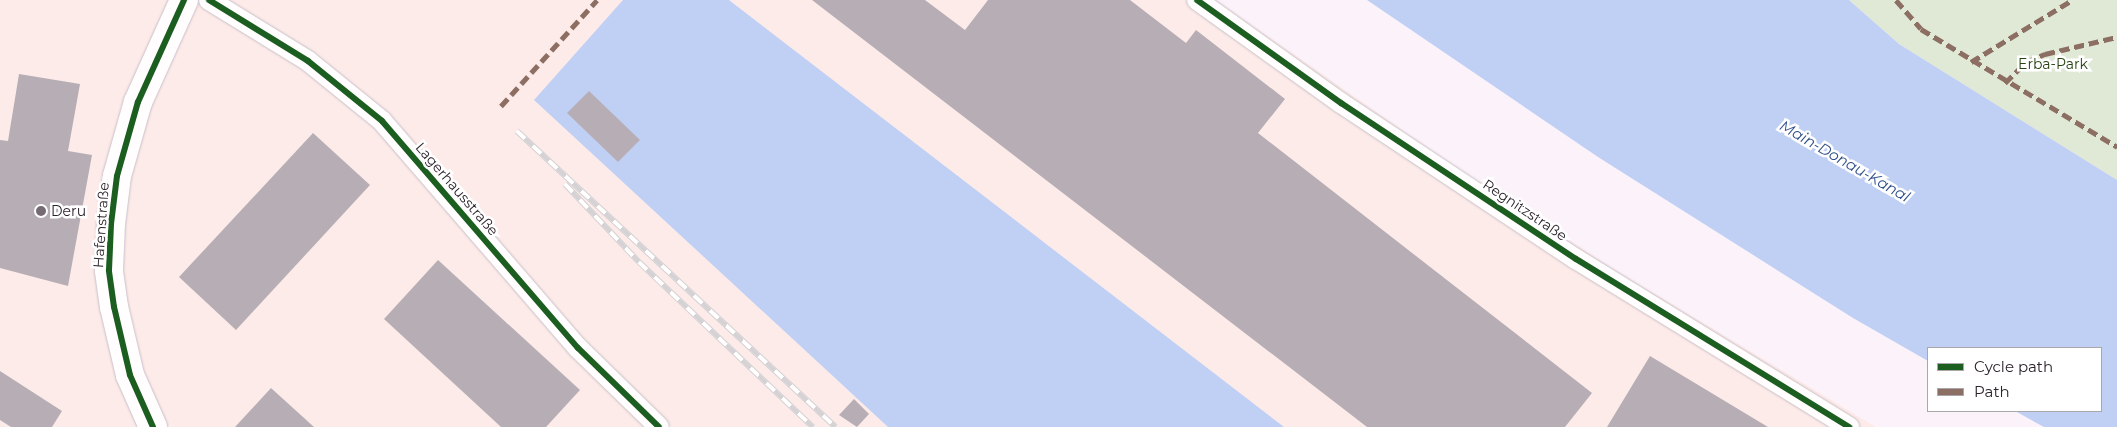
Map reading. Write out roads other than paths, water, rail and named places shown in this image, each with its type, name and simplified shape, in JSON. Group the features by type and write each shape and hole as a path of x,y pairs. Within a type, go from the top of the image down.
{"street":[{"name":"Hafenstraße","path":"153,427 130,375 114,307 109,270 111,224 117,176 138,102 184,0"},
{"name":"Lagerhausstraße","path":"209,0 308,62 382,121 578,348 659,427"},
{"name":"Regnitzstraße","path":"1197,0 1341,103 1576,259 1849,427"}],"water":[{"path":"623,0 729,0 1284,427 888,427 534,100"},
{"name":"Main-Donau-Kanal","path":"1367,0 1849,0 1899,44 2117,180 2117,427 2044,427 2017,412 2102,412 2102,347 1927,347 1927,360 1853,318 1598,157"}],"railway":[{"path":"517,131 836,427"},
{"path":"565,184 639,262 813,427"}],"place":[{"name":"Deru","path":"41,211"}],"park label":[{"name":"Erba-Park","path":"2053,64"}]}
